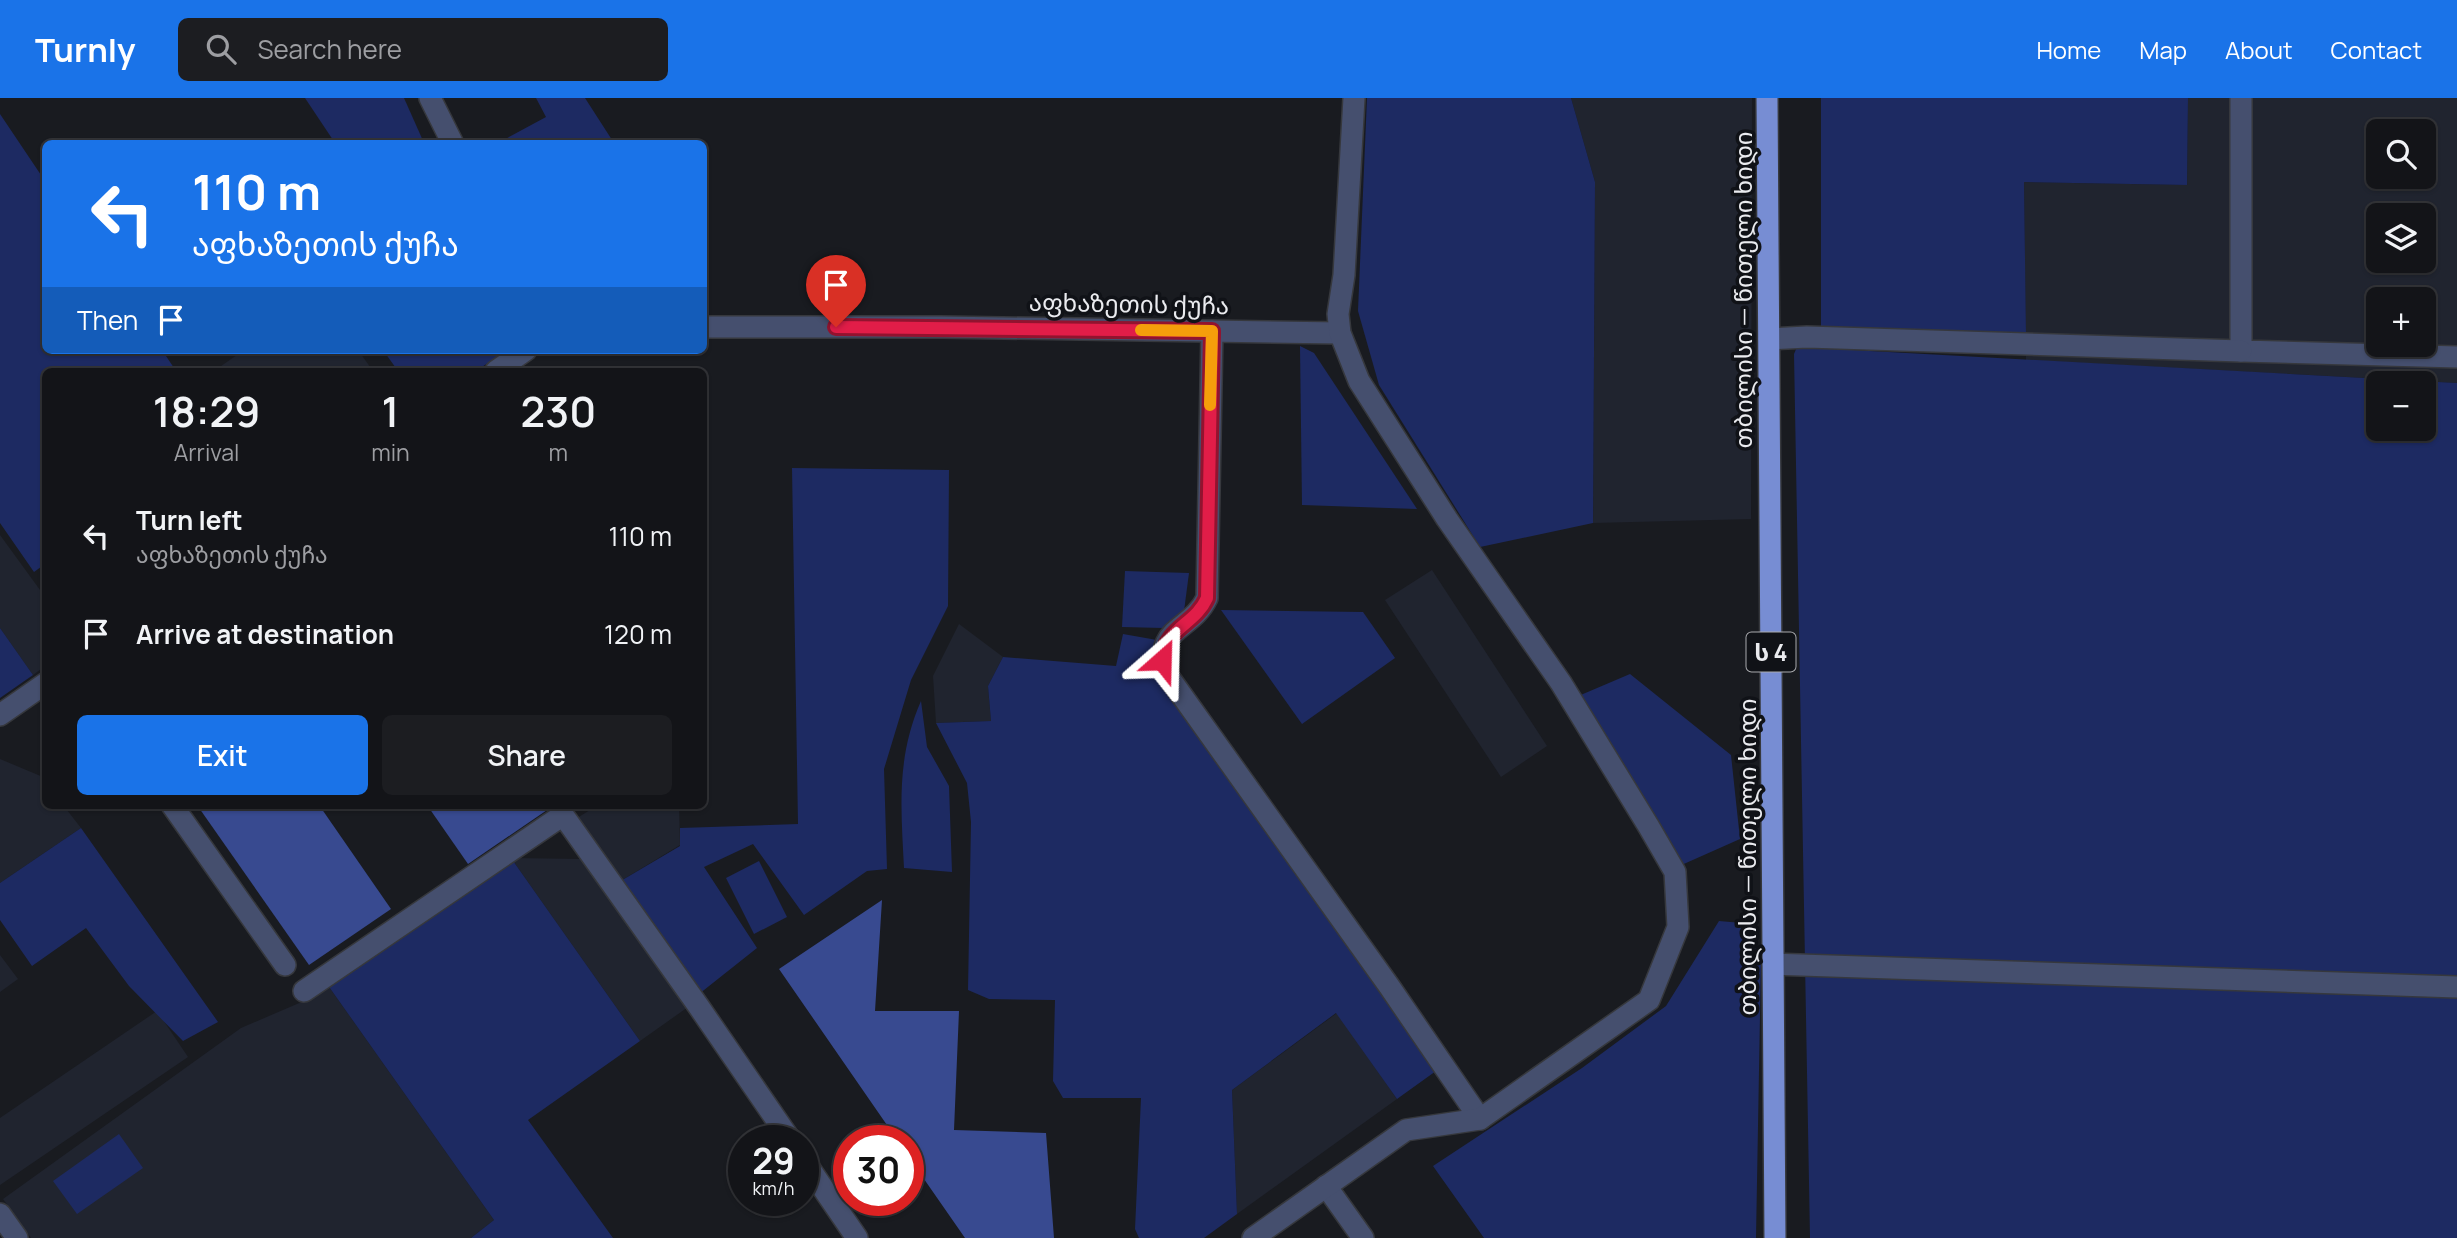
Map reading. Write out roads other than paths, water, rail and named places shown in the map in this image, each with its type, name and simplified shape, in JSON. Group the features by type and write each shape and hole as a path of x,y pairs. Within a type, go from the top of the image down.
{"highway":[{"name":"თბილისი — წითელი ხიდი","path":"1767,98 1775,1238"}],"street":[{"path":"430,98 451,140"},
{"path":"1253,1238 1406,1130 1480,1119 1649,1000 1678,928 1675,872 1583,716 1447,519 1359,382 1340,333 1338,314 1344,275 1354,98"},
{"path":"2241,98 2241,351"},
{"name":"აფხაზეთის ქუჩა","path":"707,327 942,327 1340,333"},
{"path":"1212,331 1207,598 1201,610 1173,633 1164,648 1162,660 1168,676 1389,986 1480,1119"},
{"path":"1769,339 1807,337 2457,356"},
{"path":"500,368 520,354"},
{"path":"0,715 42,686"},
{"path":"175,809 285,965"},
{"path":"304,991 563,815 780,1125"},
{"path":"1773,964 2457,988"},
{"path":"819,1183 854,1237"},
{"path":"1326,1186 1363,1238"},
{"path":"0,1214 18,1238"}]}
